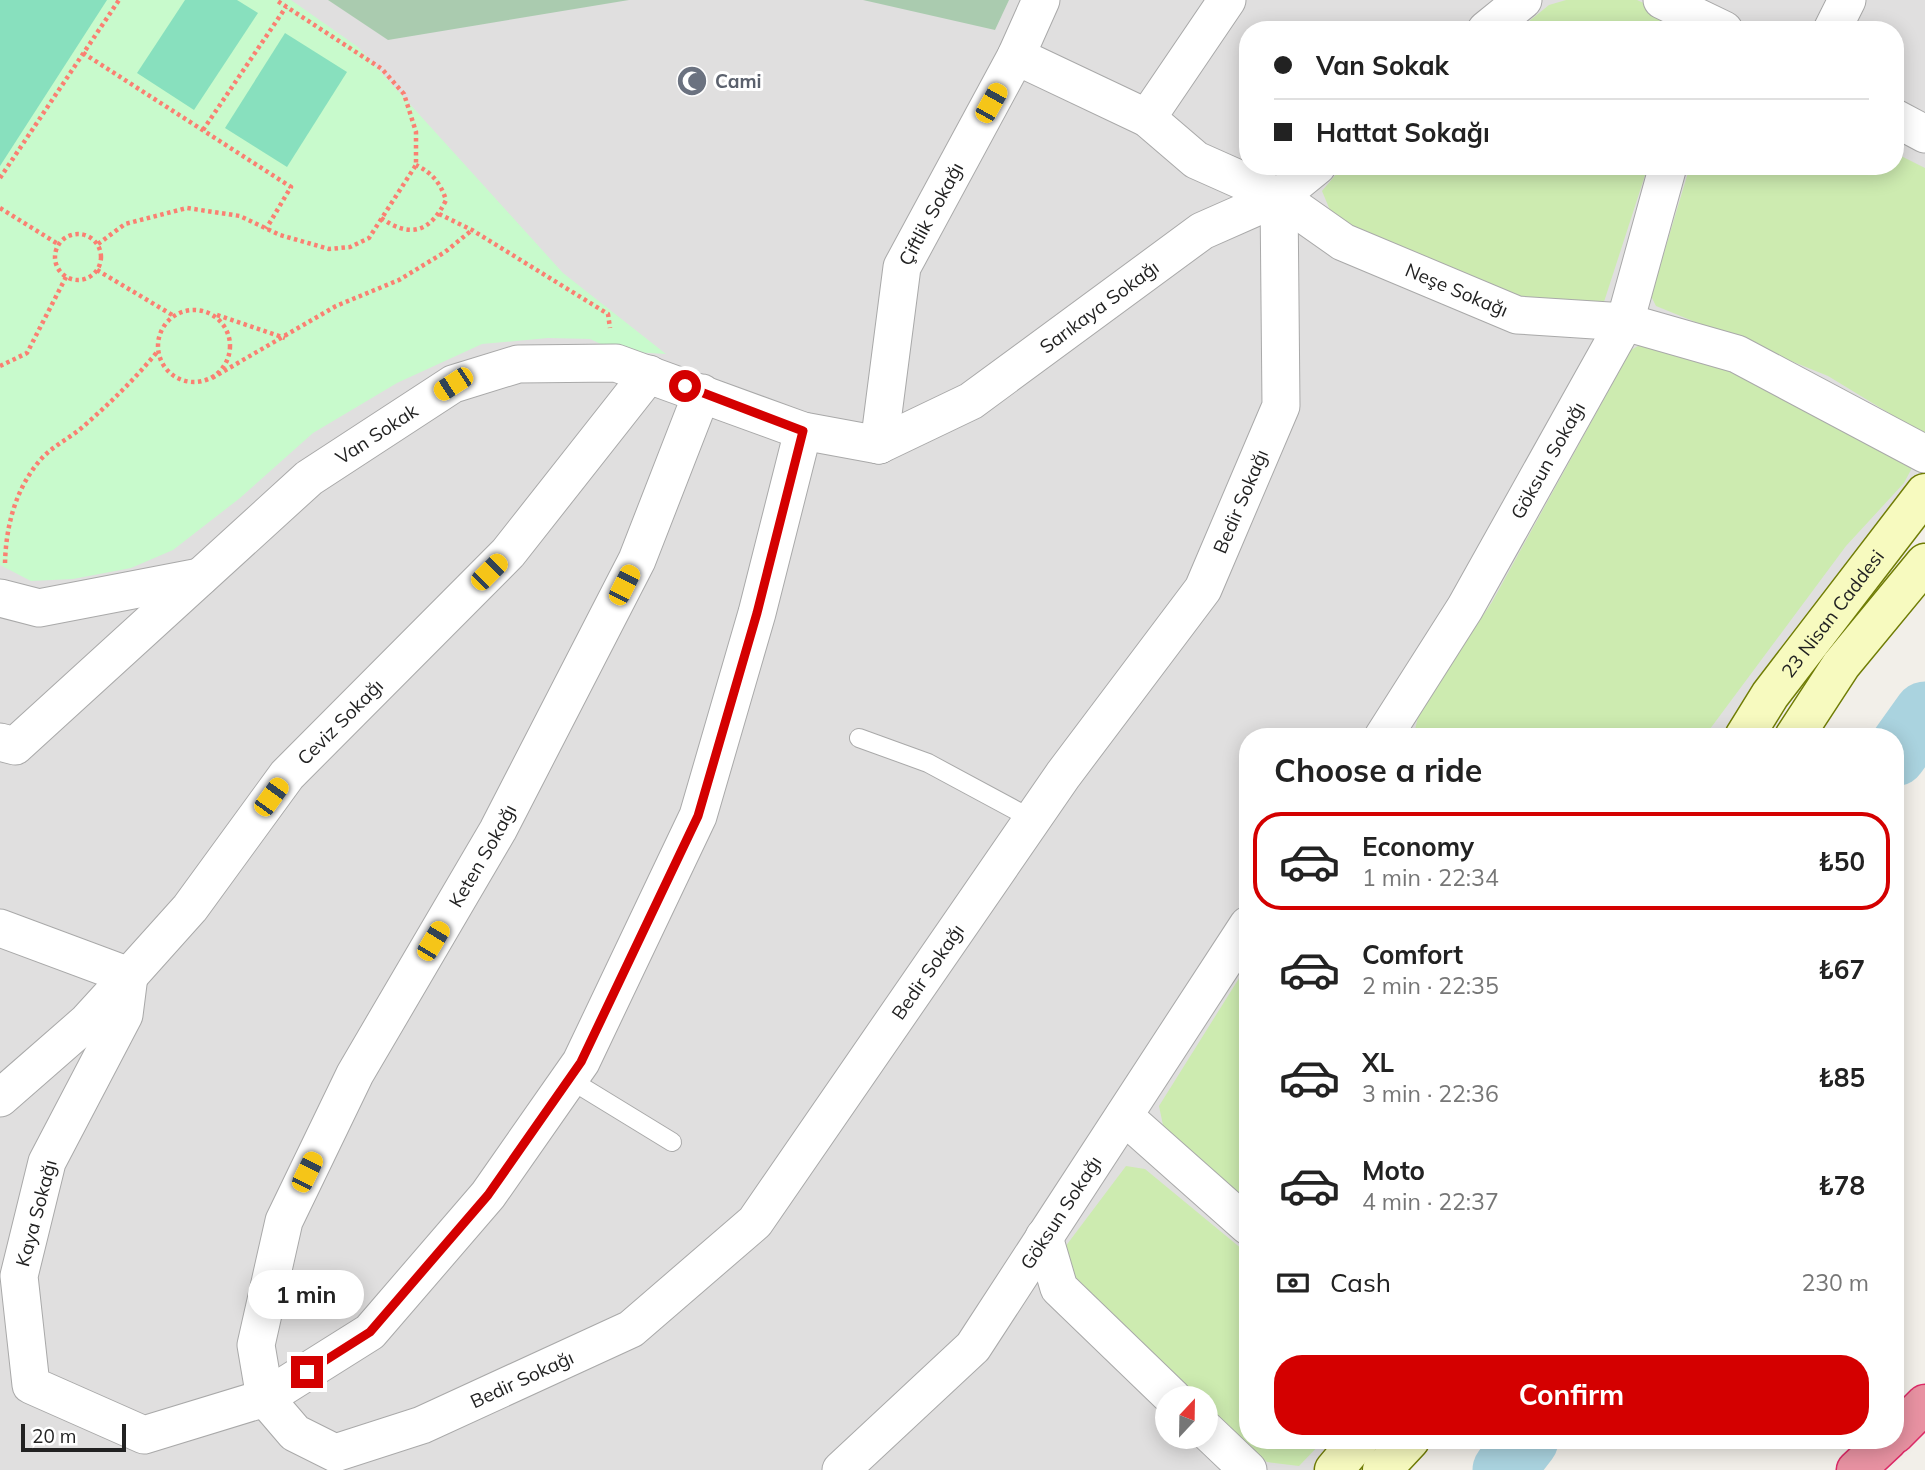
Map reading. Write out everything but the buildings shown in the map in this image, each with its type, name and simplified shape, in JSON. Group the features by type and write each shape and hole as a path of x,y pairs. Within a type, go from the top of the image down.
{"highway":[{"path":"1904,1425 1925,1404"},
{"path":"1856,1470 1878,1449"}],"street":[{"name":"Çiftlik Sokağı","path":"879,445 902,267 1016,56 1041,0"},
{"path":"1147,118 1227,0"},
{"path":"1497,21 1523,0"},
{"path":"1662,0 1702,21"},
{"path":"1836,21 1847,0"},
{"name":"Neşe Sokağı","path":"1016,56 1147,118 1196,160 1279,197 1343,242 1517,315 1625,322 1737,354 1925,454"},
{"path":"1904,123 1925,134"},
{"name":"Sarıkaya Sokağı","path":"879,445 971,401 1202,231 1279,197 1306,175"},
{"name":"Göksun Sokağı","path":"1389,728 1465,608 1625,322 1666,175"},
{"name":"Bedir Sokağı","path":"265,1398 295,1433 335,1453 422,1426 631,1329 755,1222 1032,819 1203,589 1282,406 1279,197"},
{"name":"Van Sokak","path":"0,742 15,746 309,478 453,384 518,364 633,369 803,431 879,445"},
{"name":"Ceviz Sokağı","path":"0,1098 87,1022 190,908 287,775 508,553 633,369"},
{"name":"Keten Sokağı","path":"265,1398 256,1345 284,1221 355,1074 498,830 637,560 702,393"},
{"path":"265,1398 370,1332 488,1195 581,1062 698,816 757,613 803,431"},
{"name":"23 Nisan Caddesi","path":"1750,728 1770,695 1925,493"},
{"name":"23 Nisan Caddesi","path":"1800,728 1841,665 1925,563"},
{"path":"2,598 39,608 200,577"},
{"path":"0,928 129,976"},
{"name":"Göksun Sokağı","path":"841,1470 973,1347 1239,939"},
{"name":"Kaya Sokağı","path":"129,976 124,1015 47,1162 19,1276 31,1385 144,1435 265,1398"},
{"path":"1124,1116 1239,1218"},
{"path":"1044,1237 1059,1288 1161,1386"},
{"path":"1218,1441 1248,1470"},
{"path":"1334,1470 1352,1449"},
{"path":"1382,1470 1402,1449"}],"lane":[{"path":"859,738 929,763 1032,819"},
{"path":"569,1079 672,1142"}],"path":[{"path":"0,178 119,0"},
{"path":"98,244 125,223 187,208 240,216 266,229 330,249 350,247 369,238 416,164 416,132 404,94 382,69 276,0"},
{"path":"203,130 286,7"},
{"path":"83,53 291,187 266,229"},
{"path":"381,218 396,229 410,232 424,227 439,214 446,200 441,185 429,172 416,164"},
{"path":"0,208 58,244"},
{"path":"439,214 472,230 608,314 633,369"},
{"path":"157,352 168,373 178,379 200,383 285,338 336,306 399,280 445,252 472,230"},
{"path":"78,234 86,235 98,244 101,260 97,270 80,281 66,277 60,272 54,259 58,244 63,239 78,234"},
{"path":"97,270 174,316"},
{"path":"0,366 27,353 66,277"},
{"path":"2,598 6,537 19,492 43,457 83,428 131,384 157,352 162,328 174,316 194,309 285,338"},
{"path":"206,312 217,318 230,339 227,362 212,378"}],"shaded area":[{"path":"0,0 1925,0 1925,493 1751,728 1239,728 1239,1449 1344,1449 1324,1470 0,1470"}],"green space":[{"path":"0,0 291,0 358,47 563,273 666,354 616,351 590,339 548,338 482,344 397,383 313,433 240,498 173,550 131,568 73,579 31,581 0,565"},
{"path":"0,0 107,0 0,166"},
{"path":"185,0 237,0 258,13 194,110 137,73"},
{"path":"328,0 629,0 388,40"},
{"path":"863,0 1009,0 995,30"},
{"path":"1566,0 1637,0 1668,14 1670,21 1529,21 1549,5"},
{"path":"285,33 347,72 287,167 225,128"},
{"path":"1904,158 1925,168 1925,435 1828,376 1656,306 1651,296 1687,175 1904,175"},
{"path":"1335,175 1645,175 1603,305 1509,299 1337,227 1322,191"},
{"path":"1652,338 1740,369 1913,466 1904,483 1846,546 1711,728 1415,728 1420,708 1492,602 1631,350"},
{"path":"1239,978 1239,1201 1164,1130 1159,1106"},
{"path":"1126,1166 1145,1169 1239,1247 1239,1436 1218,1416 1218,1386 1186,1386 1073,1279 1062,1251"},
{"path":"1253,1449 1315,1449 1299,1466 1267,1462"}],"waterway":[{"path":"1904,742 1925,713"},
{"path":"1504,1470 1520,1449"}],"place":[{"name":"Cami","path":"692,81"}],"route":[{"path":"307,1372 370,1332 488,1195 581,1062 698,816 757,613 803,431 685,386"}]}
